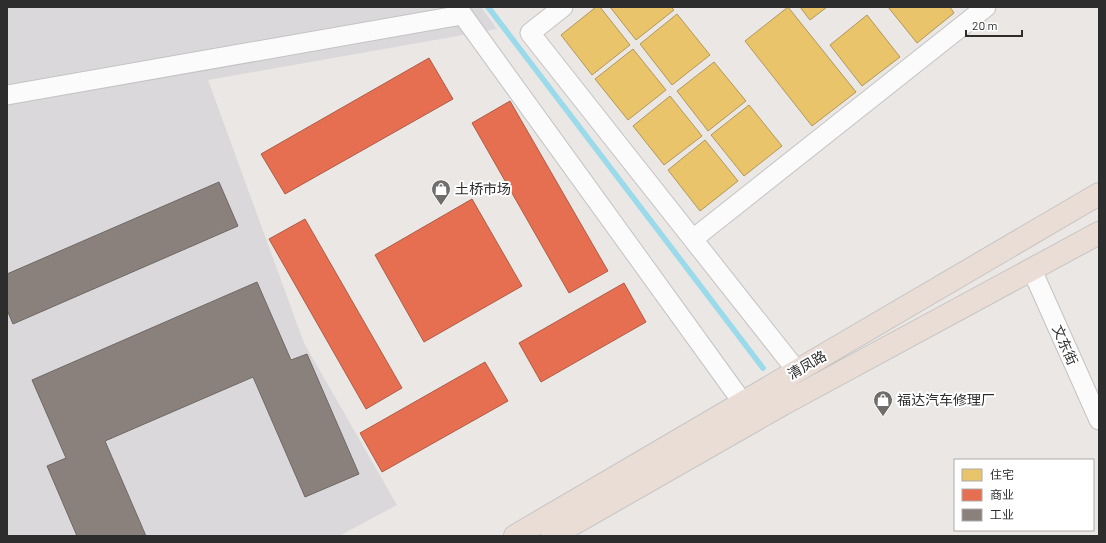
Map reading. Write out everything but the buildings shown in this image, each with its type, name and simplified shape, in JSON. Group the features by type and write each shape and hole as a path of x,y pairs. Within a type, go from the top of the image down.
{"highway":[{"name":"清凤路","path":"516,536 1099,194"},
{"name":"清凤路","path":"552,536 756,420 1099,233"}],"street":[{"path":"563,7 530,33 798,371"},
{"path":"693,239 986,7"},
{"path":"7,95 460,11 756,420"},
{"name":"文东街","path":"1032,270 1099,420"}],"shaded area":[{"path":"7,7 481,7 497,29 208,80 304,343 397,505 339,536 7,536"}],"waterway":[{"path":"488,7 763,368"}],"place":[{"name":"土桥市场","path":"441,206"},
{"name":"福达汽车修理厂","path":"883,417"}]}
